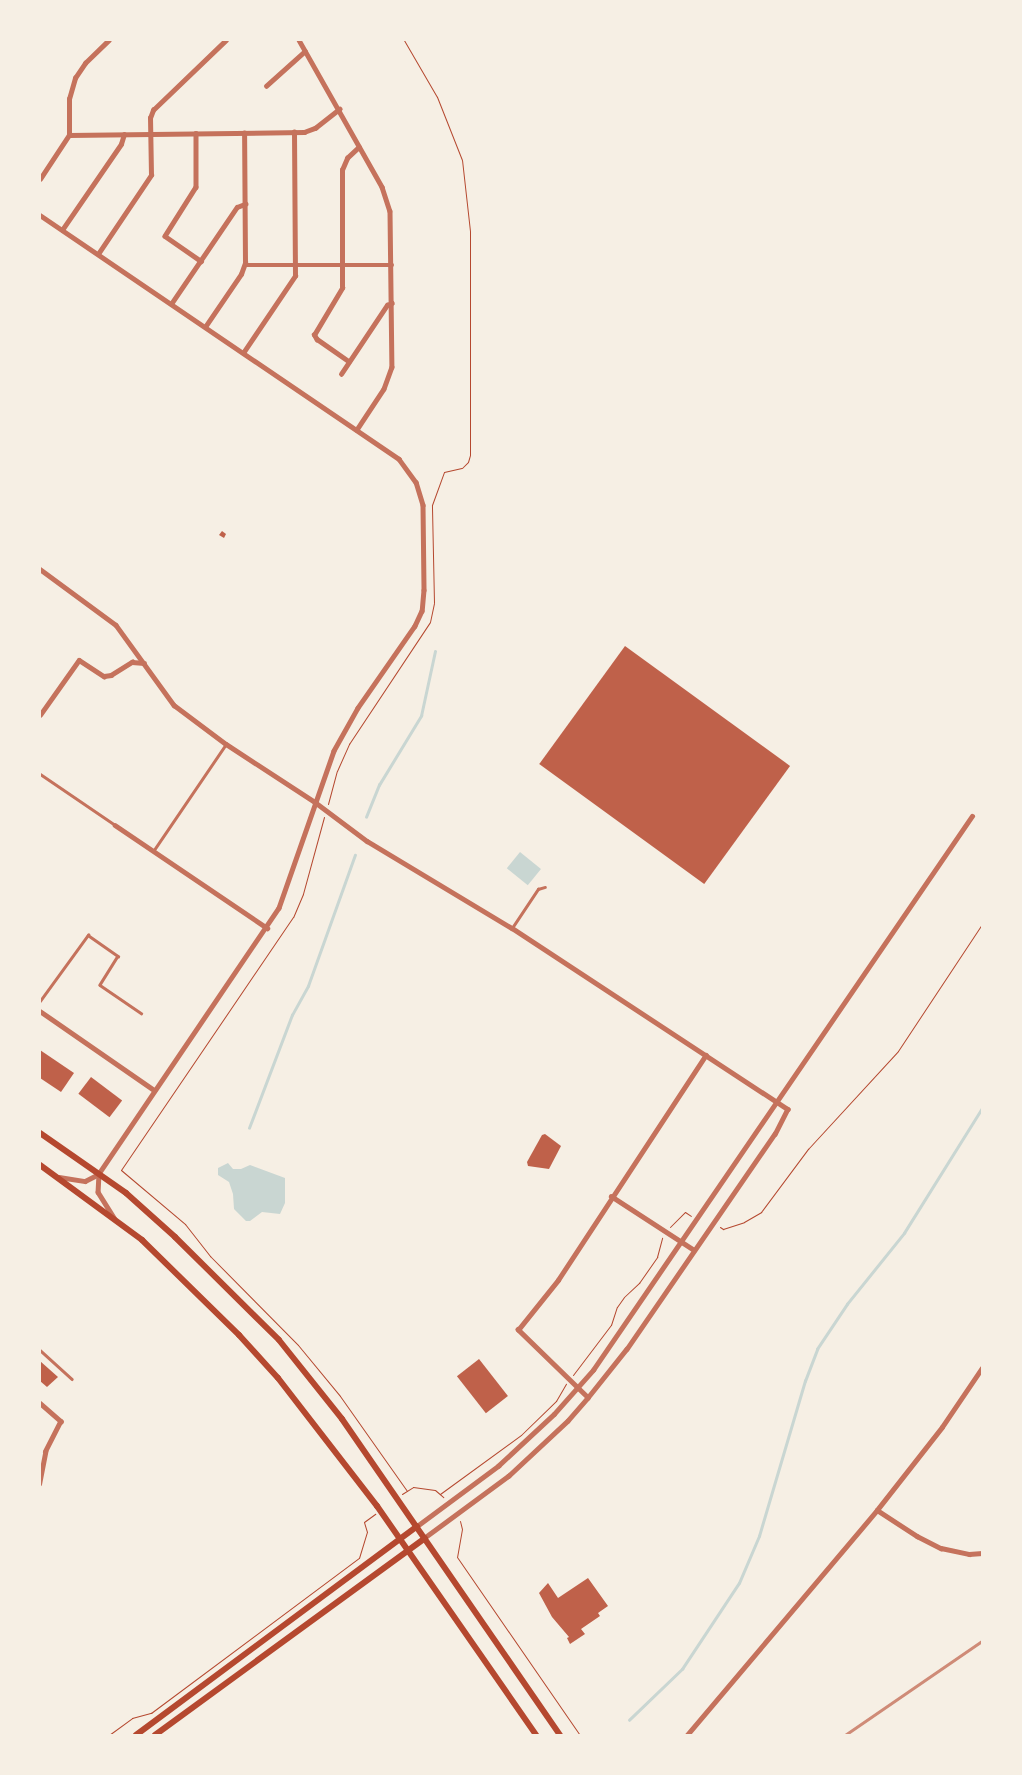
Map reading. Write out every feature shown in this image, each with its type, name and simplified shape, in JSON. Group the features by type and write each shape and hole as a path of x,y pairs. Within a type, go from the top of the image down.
{"main road":[{"path":"40,1133 126,1193 175,1237 279,1340 342,1419 560,1735"},
{"path":"40,1165 114,1218 166,1263 239,1335 278,1378 400,1538 536,1735"},
{"path":"136,1735 417,1526"},
{"path":"155,1735 425,1538"}],"street":[{"path":"40,179 69,135 69,99 74,81 82,66 109,40"},
{"path":"98,254 150,176 152,168 152,134 150,117 155,107 226,40"},
{"path":"299,40 339,109 389,203 393,356 390,375 382,392 357,430"},
{"path":"266,86 306,51"},
{"path":"69,135 294,132 311,130 339,109"},
{"path":"243,353 292,283 296,266 294,132"},
{"path":"196,133 196,187 165,236 201,260"},
{"path":"205,327 245,265 244,133"},
{"path":"62,230 121,143 124,134"},
{"path":"349,362 316,340 314,336 315,331 342,291 342,170 347,158 359,147"},
{"path":"171,304 236,208 245,204"},
{"path":"40,215 399,459 410,472 419,489 424,505 423,603 415,626 358,708 334,751 285,893 267,928 154,1090 99,1174 98,1192 114,1218"},
{"path":"245,265 392,265"},
{"path":"341,374 387,305 392,303"},
{"path":"40,569 116,624 174,704 226,744 315,802 367,841 512,928 788,1109 774,1134 627,1349 588,1398 561,1428 509,1476 425,1538"},
{"path":"40,715 79,660 104,676 132,662 144,663"},
{"path":"40,774 267,928"},
{"path":"417,1526 498,1466 554,1414 593,1370 972,816"},
{"path":"40,1011 154,1090"},
{"path":"588,1398 518,1330 558,1280 611,1196 706,1055"},
{"path":"58,1177 85,1181 99,1174"},
{"path":"611,1196 680,1243 694,1250"},
{"path":"688,1735 877,1510 942,1427 982,1368"},
{"path":"40,1403 61,1421 46,1451 40,1483"},
{"path":"40,1449 46,1451"},
{"path":"877,1510 917,1536 941,1548 969,1554 982,1554"}],"lane":[{"path":"153,851 226,744"},
{"path":"512,928 538,890 545,887"},
{"path":"40,1001 88,935 118,956 100,985 141,1012"},
{"path":"40,1350 72,1379"}],"path":[{"path":"121,1170 293,916 303,894 337,771 349,744 430,622 434,603 432,505 444,472 462,468 468,462 470,455 470,231 462,160 437,97 404,40"},
{"path":"708,1228 715,1232 718,1226 721,1228 744,1222 761,1212 808,1150 898,1051 982,924"},
{"path":"440,1494 521,1435 556,1402 559,1392 590,1355 611,1325 617,1307 639,1283 657,1258 660,1242 666,1233 685,1212 696,1219"},
{"path":"407,1491 413,1487 435,1490 447,1503"},
{"path":"456,1515 462,1525 457,1557 580,1735"},
{"path":"109,1735 132,1718 151,1713 359,1558 367,1532 364,1522"}],"shaded area":[{"path":"520,852 541,869 528,885 507,868"},
{"path":"228,1163 233,1169 241,1169 250,1165 285,1178 285,1203 280,1214 262,1212 250,1221 246,1221 234,1209 233,1194 229,1182 218,1175 218,1168"}],"building":[{"path":"222,531 226,534 224,538 219,535"},
{"path":"625,646 790,766 704,884 539,764"},
{"path":"40,1050 74,1073 61,1092 40,1078"},
{"path":"91,1077 122,1100 110,1117 78,1094"},
{"path":"545,1134 561,1146 549,1169 528,1166 527,1162 542,1135"},
{"path":"479,1359 508,1396 486,1413 457,1376"},
{"path":"40,1361 58,1377 47,1387 40,1381"},
{"path":"588,1578 608,1606 598,1613 600,1616 581,1629 585,1634 570,1644 567,1638 569,1637 552,1617 539,1593 548,1583 558,1598"}],"waterway":[{"path":"366,817 379,785 421,716 435,651"},
{"path":"249,1128 292,1015 308,986 355,855"},
{"path":"629,1720 682,1669 739,1583 759,1536 805,1381 817,1349 847,1304 904,1233 982,1108"}],"railway":[{"path":"845,1735 982,1641"}]}
